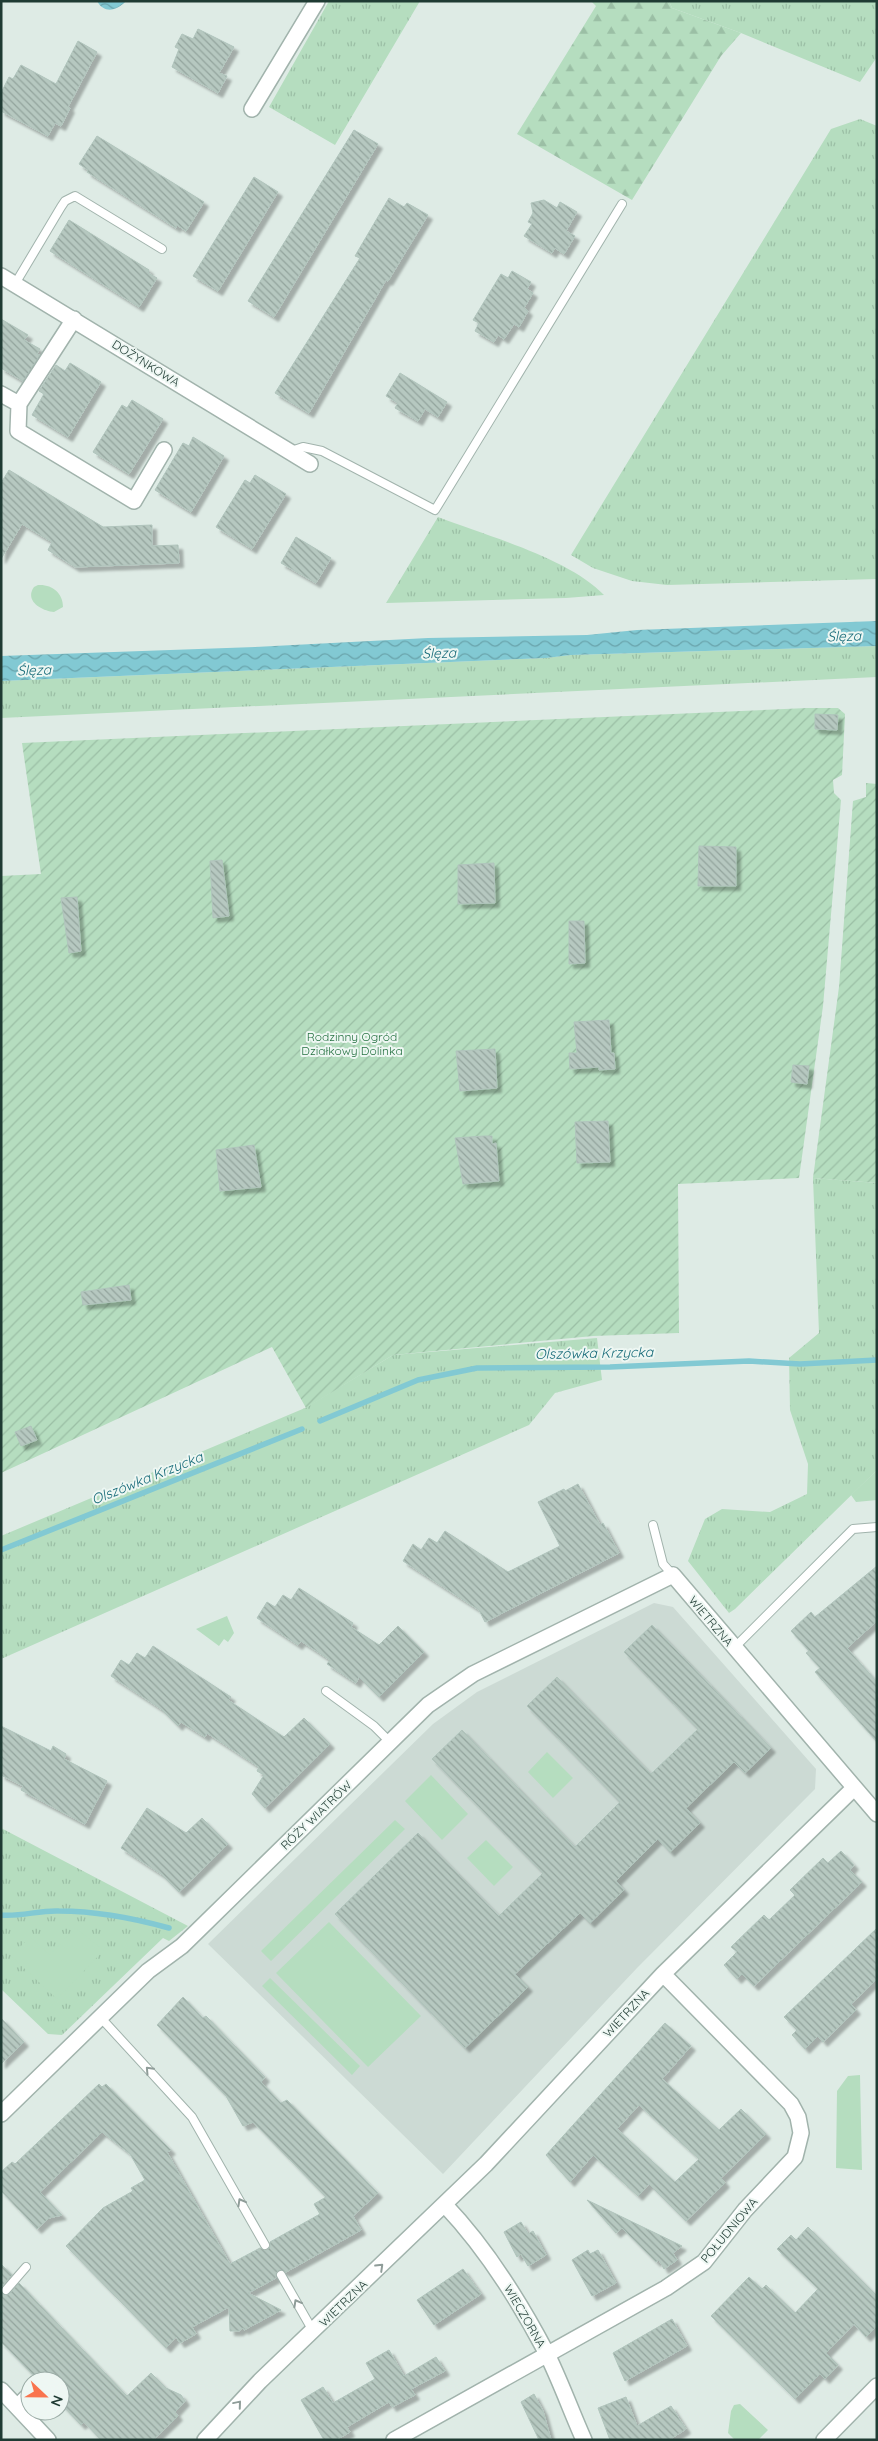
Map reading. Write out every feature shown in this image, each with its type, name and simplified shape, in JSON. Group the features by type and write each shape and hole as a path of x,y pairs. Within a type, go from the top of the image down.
{"street":[{"path":"252,109 317,1"},
{"name":"DOŻYNKOWA","path":"1,276 310,464"},
{"path":"74,319 19,404 18,431 134,501 164,450"},
{"path":"1,394 19,404"},
{"name":"WIETRZNA","path":"205,2440 260,2380 486,2164 663,1974 854,1788 673,1575"},
{"name":"RÓŻY WIATRÓW","path":"1,2114 148,1972 182,1946 428,1705 459,1682 580,1619 673,1575"},
{"path":"854,1788 877,1814"},
{"name":"POŁUDNIOWA","path":"394,2440 546,2353 666,2288 704,2262 745,2210 790,2163 798,2149 800,2125 791,2104 663,1974"},
{"name":"WIECZORNA","path":"445,2205 480,2246 506,2282 546,2353 584,2440"},
{"path":"824,2440 877,2386"},
{"path":"1,2390 48,2440"},
{"path":"17,2407 20,2404"}],"lane":[{"path":"15,284 65,201 75,196 162,249"},
{"path":"289,451 303,447 322,451 435,510 622,204"},
{"path":"653,1525 663,1564 673,1575"},
{"path":"734,1648 853,1529 877,1527"},
{"path":"326,1691 374,1726 390,1742"},
{"path":"101,2018 192,2117 265,2245"},
{"path":"6,2290 26,2267"},
{"path":"281,2275 313,2331"}],"shaded area":[{"path":"654,1603 673,1607 816,1769 815,1789 637,1968 443,2174 208,1944 433,1724 477,1692"}],"green space":[{"path":"329,1 420,1 335,145 269,107"},
{"path":"591,1 669,1 672,8 741,33 721,56 632,200 517,134 596,6"},
{"path":"669,1 877,1 877,57 860,82 741,33 672,8"},
{"path":"860,119 877,126 877,579 667,585 632,581 593,568 571,555 831,129"},
{"path":"438,517 549,559 589,582 604,595 566,598 386,603"},
{"path":"38,585 48,586 56,590 61,598 63,607 54,612 44,610 36,604 31,597 31,592"},
{"path":"877,646 877,677 1,718 1,681 546,658 571,655"},
{"name":"Rodzinny Ogród Działkowy Dolinka","path":"838,708 845,714 842,775 833,780 834,793 841,800 823,1006 799,1178 678,1184 679,1333 593,1336 393,1355 306,1408 272,1347 1,1473 1,876 41,874 22,743"},
{"path":"866,783 877,784 877,1183 813,1178 839,987 853,801 866,797"},
{"path":"813,1178 877,1183 877,1470 729,1613 688,1561 705,1519 722,1509 770,1512 807,1494 808,1464 790,1410 789,1358 819,1333"},
{"path":"597,1338 602,1380 555,1393 529,1425 1,1659 1,1536 305,1408 393,1355"},
{"path":"877,1470 877,1500 856,1502 851,1495"},
{"path":"227,1616 234,1633 228,1642 224,1639 219,1646 196,1629"},
{"path":"547,1752 573,1778 553,1798 528,1772"},
{"path":"431,1775 468,1814 442,1840 405,1801"},
{"path":"395,1820 405,1829 271,1961 261,1951"},
{"path":"1,1828 188,1926 169,1941 163,1938 62,2035 48,2034 1,1989"},
{"path":"486,1840 513,1867 494,1886 467,1858"},
{"path":"329,1922 421,2016 368,2067 276,1973"},
{"path":"75,1928 104,1950 57,1999 11,1956 30,1937 50,1955"},
{"path":"270,1978 360,2066 352,2075 262,1986"},
{"path":"860,2075 862,2170 836,2168 837,2091 848,2076"},
{"path":"740,2404 768,2430 758,2440 735,2440 728,2433 731,2411 734,2405"}],"water":[{"path":"97,1 126,1 119,7 111,10 103,8"},
{"name":"Ślęza","path":"877,621 877,646 571,655 546,658 1,681 1,656 255,647 428,638 587,635 637,630"}],"building":[{"path":"198,29 234,47 219,73 227,76 218,93 172,67 179,49 175,47 182,34 193,39"},
{"path":"78,41 97,52 68,107 70,108 61,126 55,123 48,136 1,111 1,93 9,77 13,79 21,65 56,84"},
{"path":"354,130 378,144 274,317 248,301"},
{"path":"97,136 204,202 186,231 177,225 176,228 87,172 88,170 79,164"},
{"path":"254,177 278,192 218,291 193,276"},
{"path":"389,198 404,207 407,203 428,215 388,281 386,280 309,413 275,393 360,258 355,256"},
{"path":"544,200 557,208 560,202 577,212 566,231 575,236 564,254 555,248 552,253 524,236 532,224 528,222 533,213 531,203"},
{"path":"69,220 149,270 148,273 157,278 139,307 50,251"},
{"path":"512,271 531,282 527,289 533,293 524,308 528,311 519,327 514,324 504,339 498,335 494,342 475,331 479,323 473,320 501,274 508,278"},
{"path":"1,319 28,335 24,340 40,349 37,354 40,355 23,381 1,368"},
{"path":"70,363 101,382 68,437 32,415 44,394 39,391 56,365 65,371"},
{"path":"400,373 447,402 438,417 425,409 418,421 395,408 398,403 386,396"},
{"path":"132,400 163,419 129,474 93,452 122,405 127,408"},
{"path":"193,437 224,456 191,512 155,490 183,443 189,446"},
{"path":"9,470 103,527 152,525 152,546 178,545 179,563 75,567 48,550 52,542 22,524 1,559 1,483"},
{"path":"255,475 286,494 252,549 216,527 245,480 250,483"},
{"path":"296,537 331,558 316,583 281,563"},
{"path":"815,714 838,715 837,730 815,729"},
{"path":"699,846 736,847 736,886 698,886"},
{"path":"222,860 229,916 213,918 210,861"},
{"path":"494,863 495,903 458,904 458,865"},
{"path":"77,897 81,951 69,953 61,898"},
{"path":"569,921 584,921 585,963 569,964"},
{"path":"609,1020 611,1053 614,1053 615,1069 599,1070 599,1067 570,1069 569,1053 577,1053 574,1022"},
{"path":"495,1049 497,1088 460,1091 456,1051"},
{"path":"793,1065 809,1066 807,1084 791,1082"},
{"path":"608,1121 610,1162 577,1163 575,1122"},
{"path":"492,1136 492,1144 496,1143 499,1181 463,1184 455,1138"},
{"path":"254,1145 261,1187 220,1191 216,1150"},
{"path":"129,1285 131,1300 83,1305 81,1292"},
{"path":"31,1426 37,1440 21,1446 15,1432"},
{"path":"578,1484 600,1525 603,1523 619,1553 485,1622 479,1610 403,1561 413,1544 421,1550 429,1538 437,1543 445,1531 508,1572 560,1546 538,1502"},
{"path":"877,1566 877,1621 847,1648 877,1682 877,1742 815,1672 820,1668 806,1653 809,1651 791,1631 811,1612 815,1617"},
{"path":"299,1588 353,1623 351,1627 379,1645 398,1626 424,1652 379,1697 359,1677 356,1683 327,1664 330,1660 301,1641 298,1645 257,1618 267,1602 275,1607 283,1595 291,1600"},
{"path":"652,1625 771,1748 745,1773 734,1762 686,1808 700,1823 670,1852 658,1839 616,1881 624,1890 590,1923 580,1913 515,1974 528,1987 465,2048 335,1914 418,1833 499,1916 543,1873 432,1759 462,1730 575,1847 620,1802 527,1706 557,1677 651,1774 698,1729 624,1652"},
{"path":"153,1646 231,1697 228,1700 284,1737 304,1718 330,1744 265,1808 252,1794 264,1775 257,1771 259,1767 207,1733 205,1737 181,1722 178,1726 161,1709 111,1676 121,1660 129,1665 137,1653 145,1658"},
{"path":"1,1726 51,1751 53,1746 66,1754 64,1759 107,1781 85,1824 21,1790 23,1786 1,1775"},
{"path":"147,1808 186,1833 202,1818 228,1844 179,1892 161,1874 121,1848"},
{"path":"841,1851 854,1865 850,1870 862,1882 754,1986 742,1974 737,1979 724,1965 737,1952 731,1947 764,1915 769,1920 795,1895 790,1890 823,1858 828,1863"},
{"path":"877,1928 877,1979 851,2004 856,2010 823,2042 818,2036 805,2049 792,2035 797,2030 784,2017"},
{"path":"183,1997 203,2018 206,2016 265,2077 261,2082 281,2103 287,2100 378,2193 353,2216 361,2230 286,2272 279,2270 276,2273 276,2278 248,2293 281,2310 244,2330 243,2328 239,2331 230,2331 229,2307 192,2327 196,2334 180,2343 176,2337 166,2348 66,2246 103,2208 133,2191 131,2188 145,2180 130,2154 102,2132 40,2192 62,2215 49,2218 37,2229 1,2191 1,2172 12,2162 15,2164 99,2084 102,2087 106,2084 171,2150 167,2152 230,2264 260,2248 267,2250 270,2247 270,2242 320,2214 314,2204 326,2197 253,2122 243,2126 226,2096 157,2025"},
{"path":"1,2018 24,2042 1,2064"},
{"path":"665,2023 691,2046 662,2079 719,2130 741,2109 766,2134 721,2178 725,2183 686,2221 649,2184 638,2196 593,2155 570,2182 546,2155","holes":["639,2105 699,2159 675,2182 617,2129"]},
{"path":"587,2200 682,2246 673,2253 677,2260 664,2269 659,2260 656,2262 622,2228 616,2233"},
{"path":"521,2222 528,2234 533,2231 546,2255 528,2266 521,2254 517,2257 504,2232"},
{"path":"808,2227 877,2296 877,2326 866,2337 854,2324 826,2353 838,2365 825,2379 820,2374 795,2399 711,2316 749,2277 762,2289 766,2285 795,2313 818,2289 777,2249 791,2235 796,2240"},
{"path":"588,2250 590,2254 598,2250 616,2283 592,2296 572,2260"},
{"path":"1,2264 12,2275 1,2287"},
{"path":"463,2269 481,2294 434,2325 417,2300"},
{"path":"19,2283 127,2396 151,2373 166,2388 181,2395 185,2401 175,2412 178,2416 153,2440 101,2440 84,2422 81,2425 70,2413 70,2371 29,2371 1,2342 1,2293 8,2295"},
{"path":"672,2319 687,2346 625,2381 613,2353"},
{"path":"389,2350 404,2376 436,2357 445,2371 411,2389 415,2395 392,2407 389,2402 347,2427 350,2432 336,2440 324,2440 301,2400 323,2387 333,2403 375,2379 366,2363"},
{"path":"534,2394 543,2411 551,2440 539,2440 521,2402"},
{"path":"626,2397 637,2426 671,2406 686,2429 669,2440 610,2440 598,2408"}],"waterway":[{"name":"Olszówka Krzycka","path":"320,1421 418,1380 477,1368 610,1367 749,1361 800,1364 877,1360"},
{"name":"Olszówka Krzycka","path":"1,1550 302,1429"},
{"path":"1,1915 52,1911 87,1912 128,1918 169,1928"}]}
